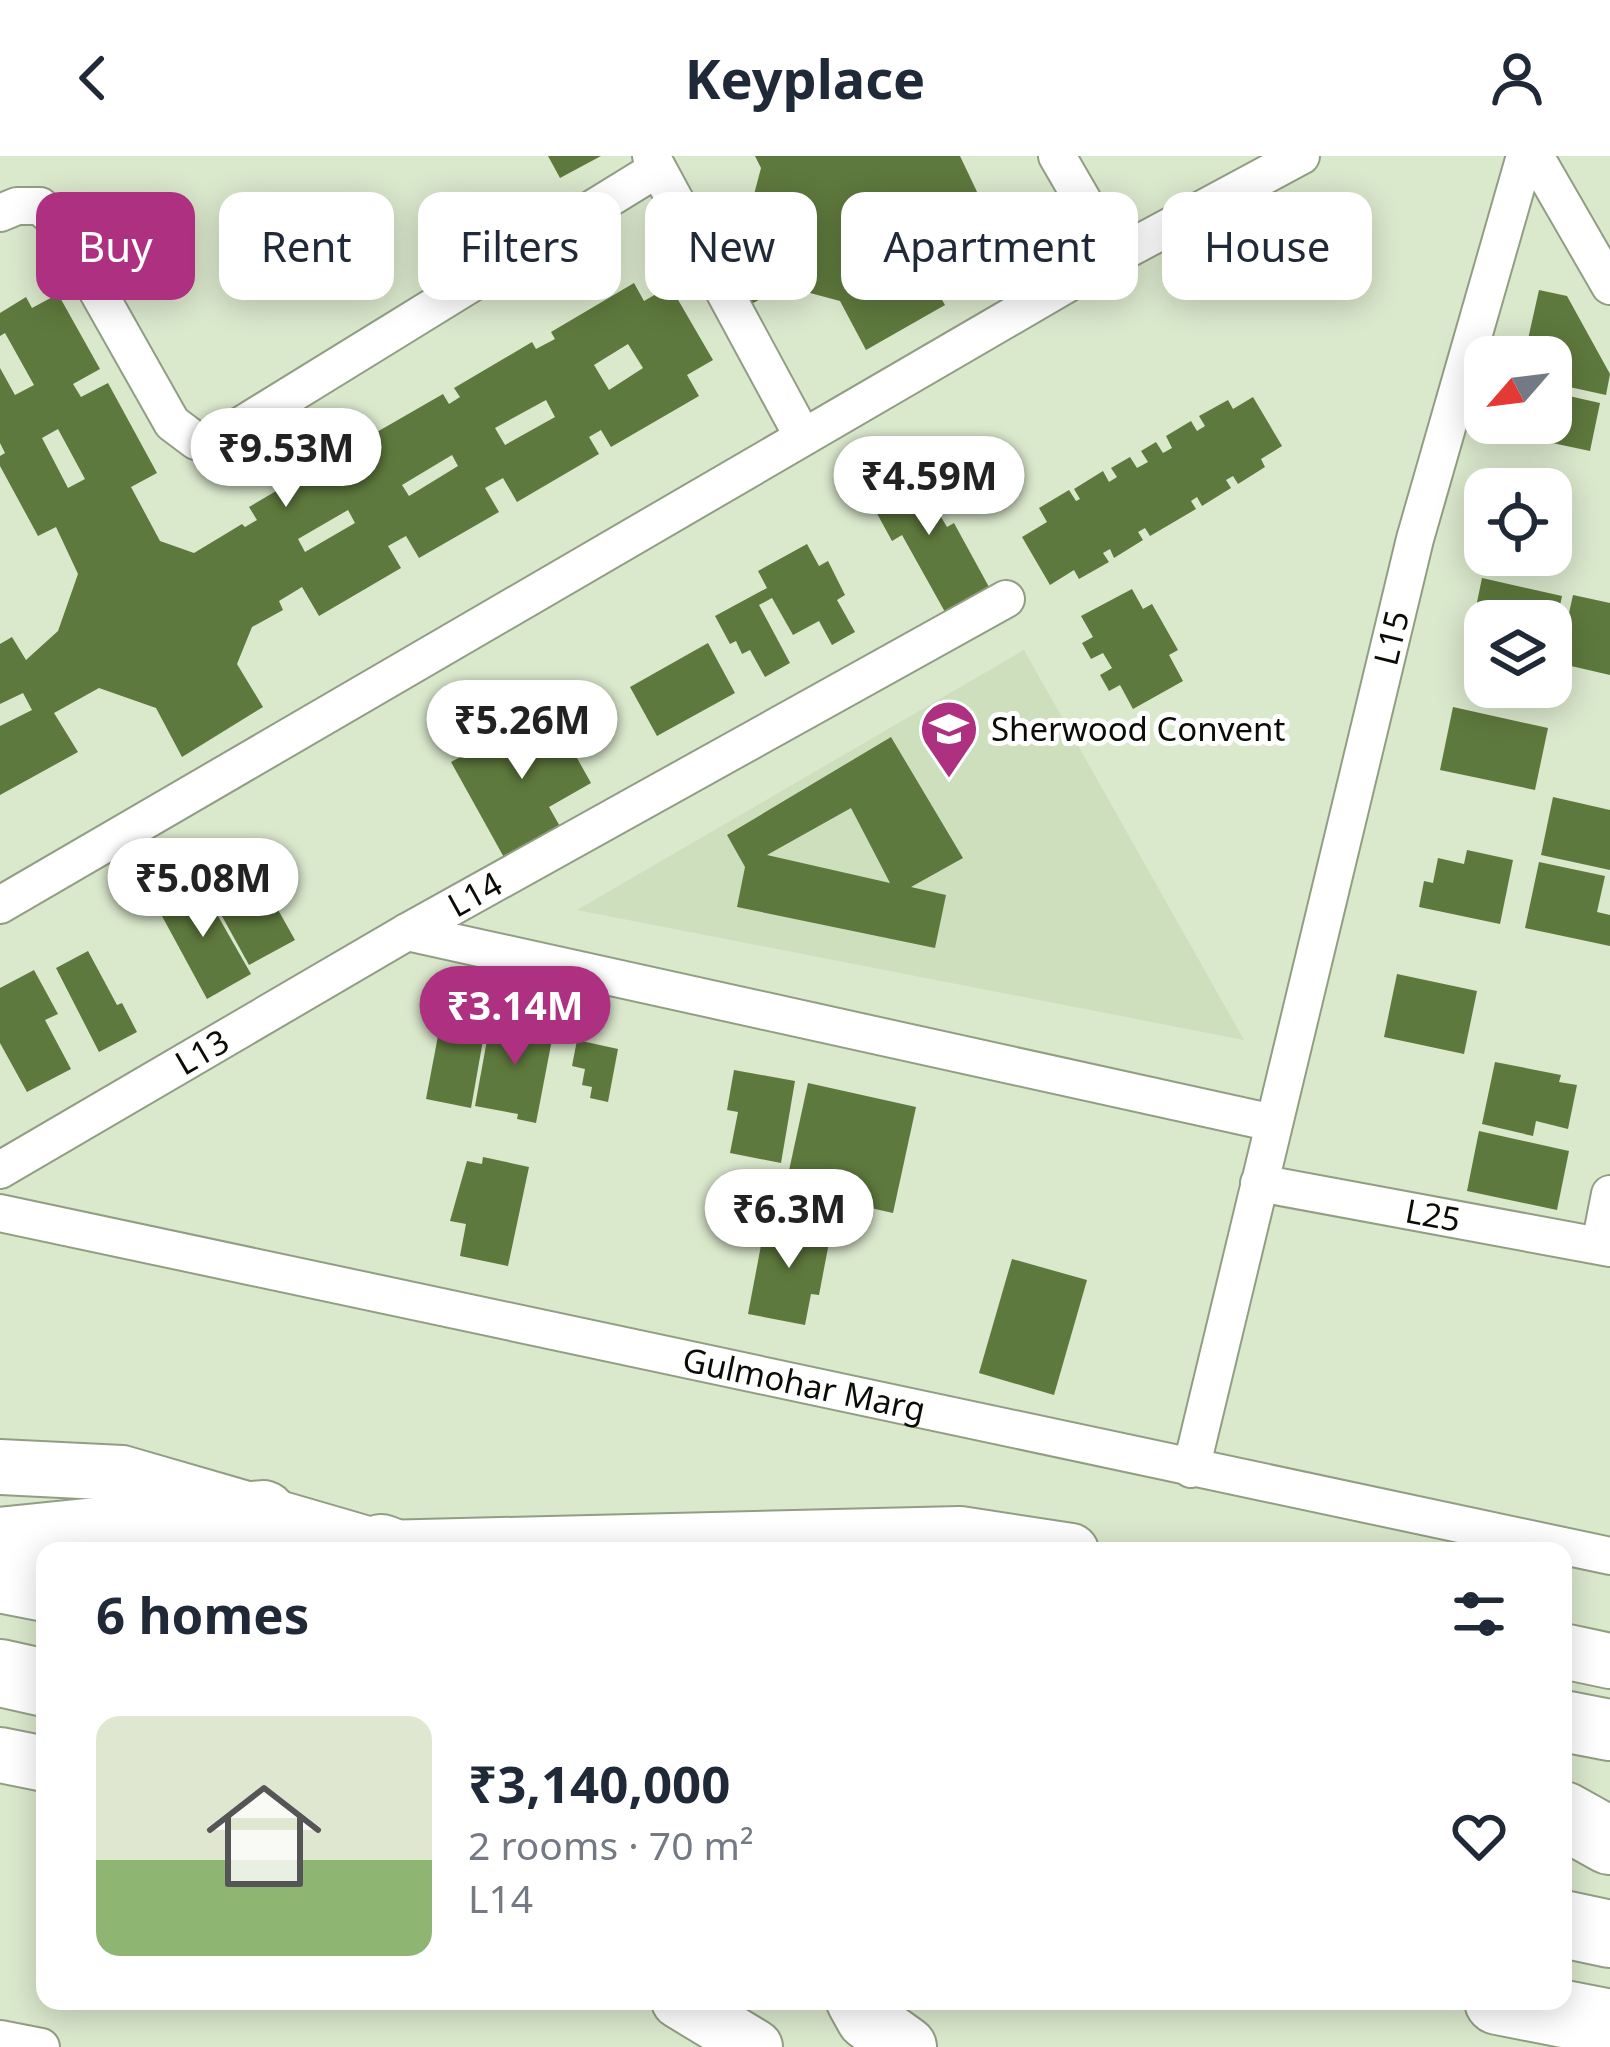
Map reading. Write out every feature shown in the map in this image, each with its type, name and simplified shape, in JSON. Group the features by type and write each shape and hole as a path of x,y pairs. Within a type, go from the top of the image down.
{"highway":[{"path":"0,1541 263,1514"},
{"path":"0,1579 36,1586"},
{"path":"0,1673 36,1681"},
{"path":"1572,1820 1610,1841"},
{"path":"1572,1926 1610,1934"},
{"path":"1544,2010 1610,2023"}],"main road":[{"path":"0,1467 122,1473 358,1542"},
{"path":"672,1542 960,1534 1012,1542"},
{"path":"1572,1653 1610,1661"},
{"path":"1572,1723 1610,1730"},
{"path":"0,1755 36,1762"},
{"path":"694,2010 755,2047"},
{"path":"862,2010 906,2047"}],"street":[{"path":"1057,156 1078,192"},
{"path":"1138,244 1300,156"},
{"name":"L15","path":"1191,1469 1414,539 1525,156"},
{"path":"1535,156 1610,286"},
{"path":"0,213 17,206 40,206 59,224 172,423 196,441 222,437 654,162 803,437"},
{"path":"0,905 1039,300"},
{"name":"L14","path":"406,932 1006,599"},
{"name":"L14","path":"406,932 1273,1124"},
{"name":"L13","path":"0,1170 406,932"},
{"name":"L25","path":"1259,1183 1605,1247"},
{"path":"1605,1247 1610,1194"},
{"name":"Gulmohar Marg","path":"0,1213 1543,1542"},
{"name":"Gulmohar Marg","path":"1572,1548 1610,1556"},
{"path":"0,2039 41,2047"}],"shaded area":[{"name":"Sherwood Convent","path":"1024,650 1244,1040 577,910"}],"building":[{"path":"548,156 601,156 560,178"},
{"path":"755,156 960,156 977,192 841,192 841,300 942,300 945,305 866,350 840,301 817,295 817,192 755,192 761,168"},
{"path":"634,283 644,301 678,300 713,360 687,375 699,396 611,447 601,430 589,437 599,454 517,502 503,478 485,488 499,512 419,558 406,536 388,546 401,568 319,616 302,587 279,601 283,610 252,627 237,664 263,707 182,757 156,708 99,688 54,713 78,752 0,795 0,726 32,710 23,693 0,704 0,644 12,637 26,660 58,631 78,574 56,527 38,536 0,466 5,453 0,443 0,368 15,395 34,385 5,333 0,336 0,313 26,297 32,308 47,300 61,300 100,369 73,384 81,397 108,383 157,473 131,487 160,541 194,553 257,520 249,507 346,450 353,461 363,455 356,444 443,394 449,404 460,397 454,388 532,342 536,349 555,339 551,332 605,300 621,300 621,291","holes":["628,344 643,368 609,390 594,365","546,400 555,417 505,445 495,428","58,429 85,479 68,488 42,438","452,455 458,466 409,496 402,485","348,510 355,523 305,552 298,539"]},
{"path":"1539,290 1567,296 1610,374 1606,395 1572,388 1572,336 1529,336"},
{"path":"733,300 759,300 739,311"},
{"path":"1253,397 1282,446 1261,459 1265,467 1238,484 1233,476 1226,480 1231,488 1202,506 1197,497 1191,501 1196,509 1150,536 1145,528 1138,532 1143,540 1114,558 1110,549 1103,553 1109,562 1079,579 1074,570 1050,585 1022,537 1047,522 1039,508 1069,490 1076,501 1080,499 1074,489 1103,471 1109,482 1117,477 1111,468 1130,457 1137,468 1148,462 1141,451 1156,442 1163,453 1172,448 1166,436 1191,421 1197,431 1205,426 1199,416 1228,400 1233,409"},
{"path":"1572,397 1600,403 1590,451 1557,444 1572,444"},
{"path":"922,466 936,491 928,495 947,527 954,523 989,587 945,612 902,535 892,541 868,497"},
{"path":"807,544 819,566 828,561 845,595 837,600 855,632 832,645 819,621 793,635 772,598 759,605 790,663 765,677 750,650 742,654 736,641 730,644 715,616 767,588 758,571"},
{"path":"1482,578 1562,596 1561,600 1477,600"},
{"path":"1132,589 1143,609 1152,604 1178,650 1169,655 1183,681 1133,709 1120,685 1109,691 1100,675 1112,668 1103,653 1091,659 1082,643 1093,637 1081,616"},
{"path":"1573,595 1610,603 1610,675 1572,666"},
{"path":"708,643 735,693 657,736 630,687"},
{"path":"1453,707 1548,728 1535,790 1440,770"},
{"path":"549,708 591,783 549,807 562,830 506,861 451,762"},
{"path":"891,737 963,858 911,887 946,895 935,948 737,907 745,867 727,835","holes":["851,808 890,883 767,855"]},
{"path":"1553,797 1610,810 1610,870 1541,855"},
{"path":"242,846 295,940 249,965 197,871"},
{"path":"1467,850 1513,860 1500,924 1419,907 1424,881 1433,883 1438,858 1464,864"},
{"path":"1539,862 1605,876 1597,912 1610,915 1610,946 1525,928"},
{"path":"198,881 251,974 207,999 156,905"},
{"path":"88,951 137,1032 99,1052 56,968"},
{"path":"34,970 58,1014 45,1020 71,1069 27,1092 0,1043 0,988"},
{"path":"1397,974 1477,991 1464,1054 1384,1037"},
{"path":"491,1018 554,1029 536,1123 517,1119 518,1114 475,1106"},
{"path":"441,1020 485,1029 471,1108 426,1099"},
{"path":"577,1040 618,1049 608,1102 590,1098 592,1087 582,1085 585,1069 572,1066"},
{"path":"1495,1062 1561,1075 1559,1082 1577,1085 1568,1129 1536,1121 1533,1136 1482,1124"},
{"path":"734,1070 795,1081 781,1163 730,1153 738,1112 727,1110"},
{"path":"808,1083 916,1107 893,1213 785,1189"},
{"path":"1479,1131 1569,1151 1557,1210 1467,1191"},
{"path":"483,1157 529,1167 508,1266 460,1256 466,1224 450,1221 467,1161 482,1164"},
{"path":"766,1219 831,1232 819,1295 811,1294 805,1325 748,1314"},
{"path":"1012,1259 1087,1280 1054,1395 979,1373"}],"place":[{"name":"Sherwood Convent","path":"949,780"}]}
